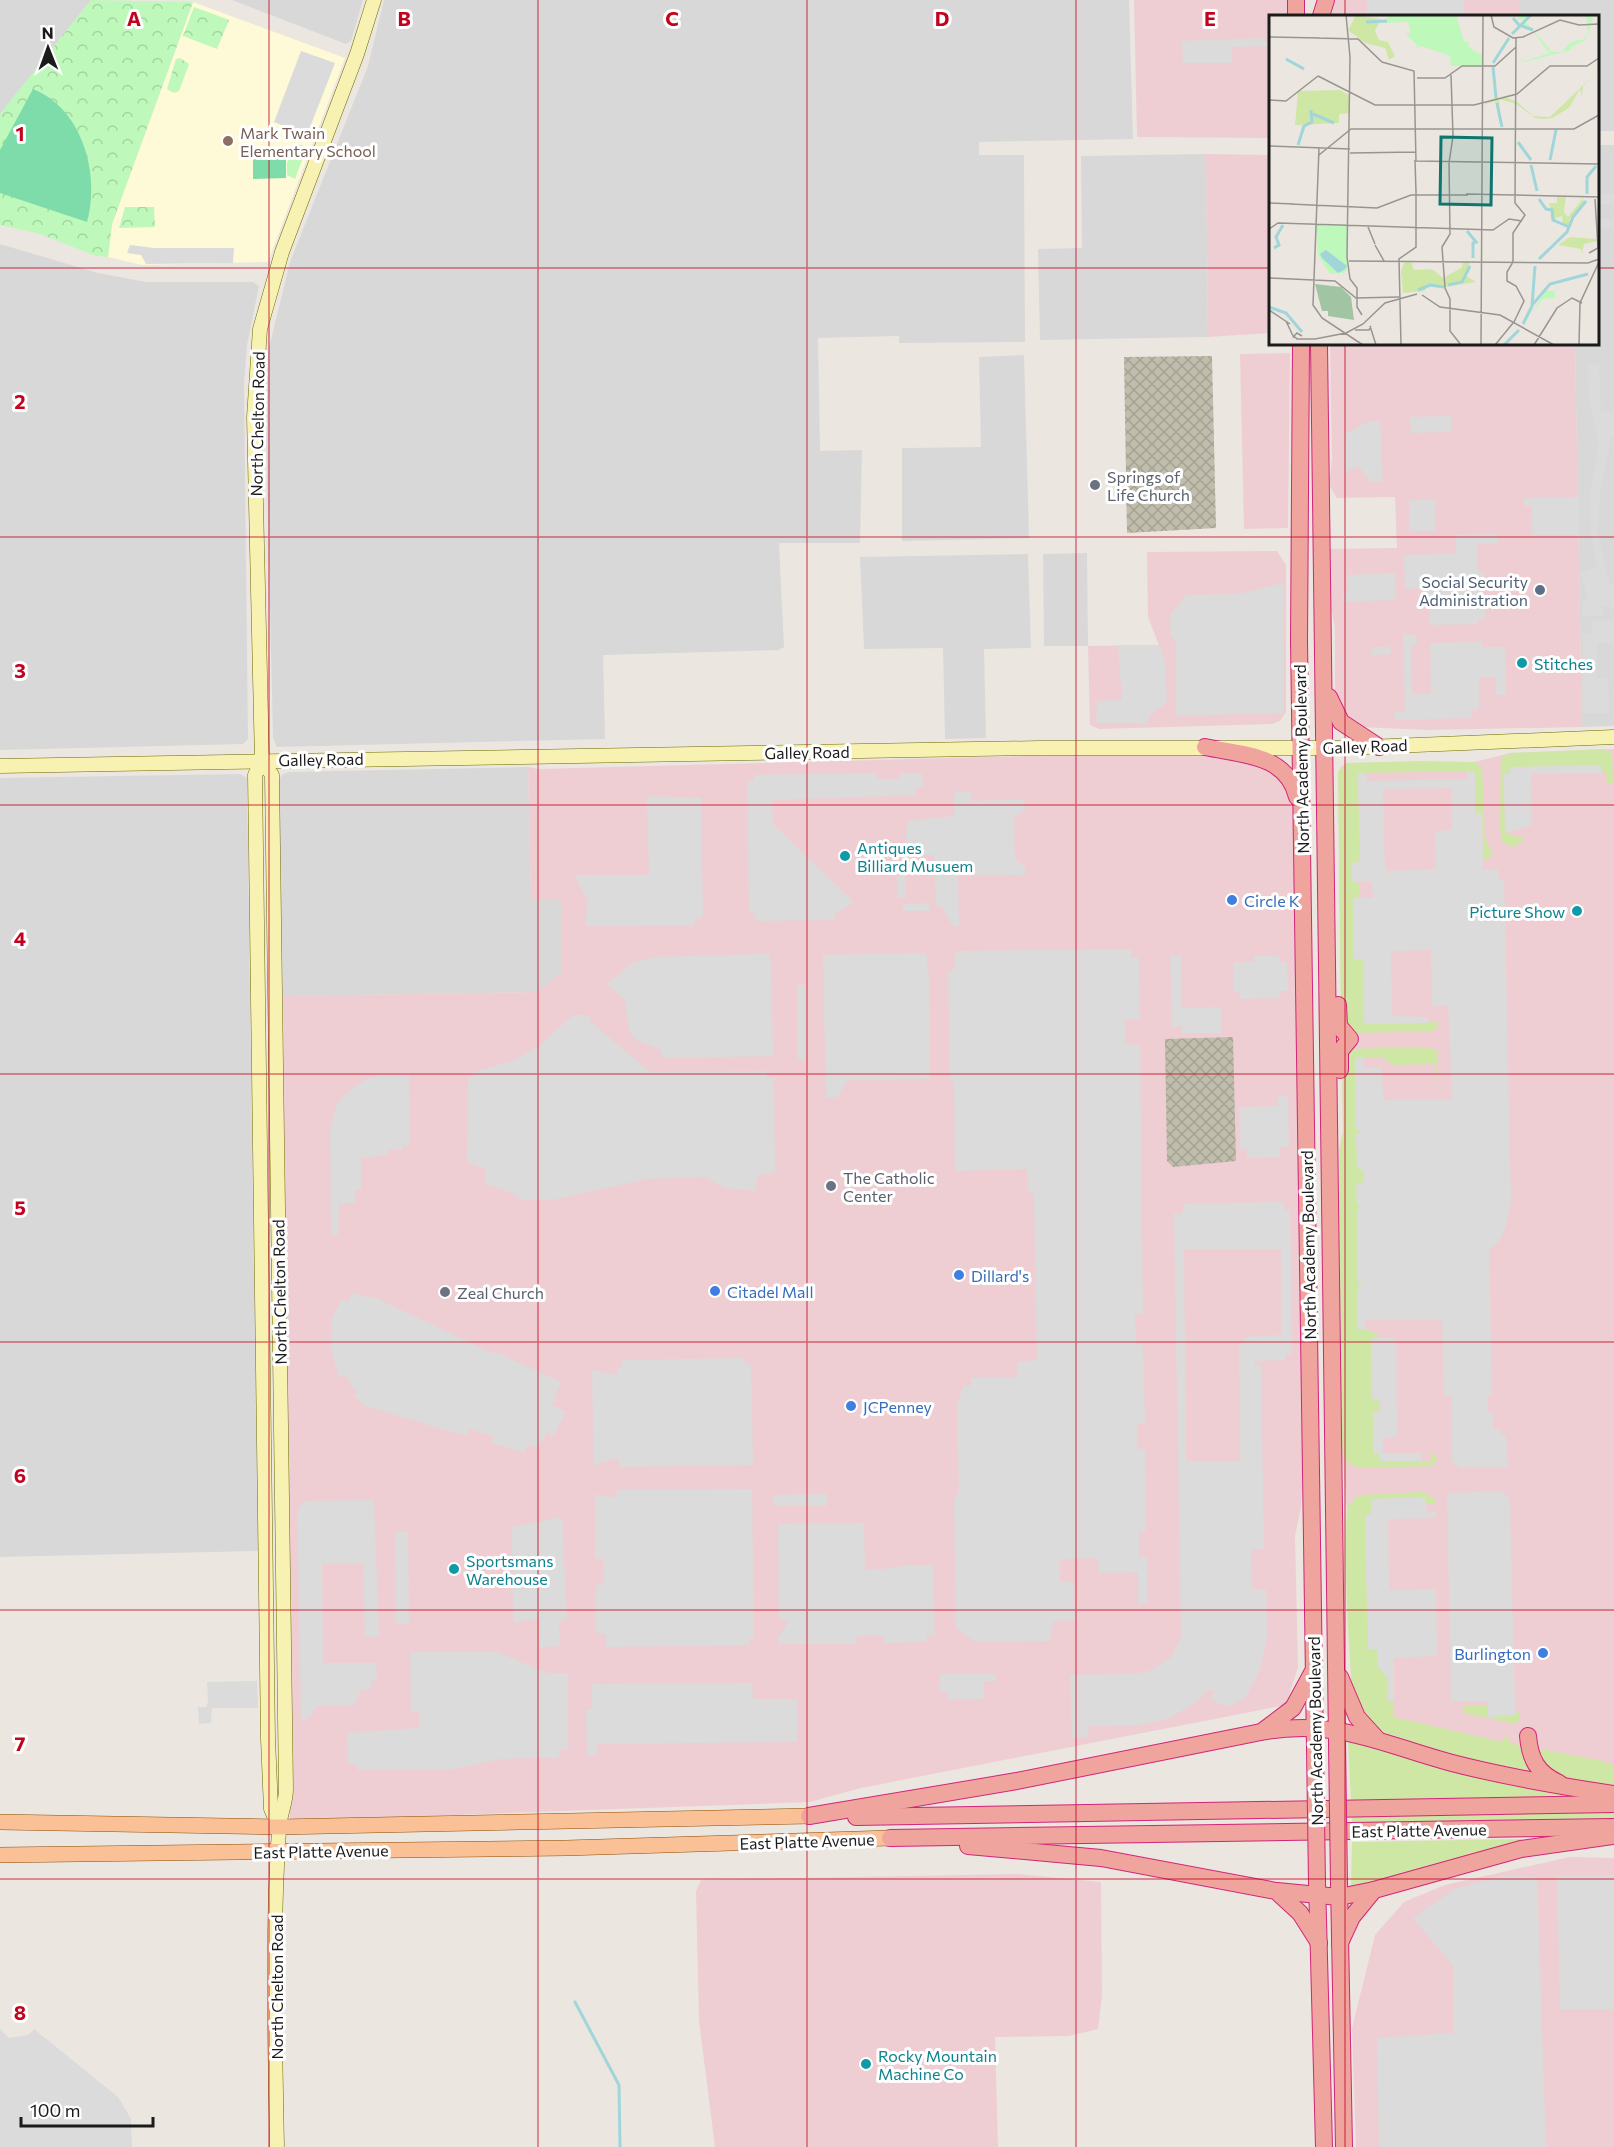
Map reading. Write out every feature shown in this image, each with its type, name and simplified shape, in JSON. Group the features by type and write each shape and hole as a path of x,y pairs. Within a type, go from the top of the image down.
{"highway":[{"path":"1322,15 1326,0"},
{"name":"North Academy Boulevard","path":"1300,345 1300,747 1317,1889 1324,2147"},
{"name":"North Academy Boulevard","path":"1319,345 1344,2147"},
{"path":"1324,684 1333,709 1341,722 1379,747"},
{"path":"1205,747 1270,762 1283,769 1295,791 1302,819"},
{"path":"1260,1732 1293,1708 1314,1667"},
{"path":"1336,1668 1357,1717 1378,1739"},
{"path":"809,1816 1017,1781 1285,1727 1315,1727 1337,1736 1378,1739 1484,1771 1614,1794"},
{"path":"1528,1736 1530,1751 1539,1771 1556,1782 1574,1788"},
{"name":"East Platte Avenue","path":"809,1816 974,1817 1614,1804"},
{"name":"East Platte Avenue","path":"890,1838 1614,1827"},
{"path":"890,1838 1101,1858 1276,1891 1374,1890 1521,1849 1614,1836"},
{"path":"1340,1943 1352,1917 1374,1890"},
{"path":"1276,1891 1300,1913 1319,1943"}],"main road":[{"name":"North Chelton Road","path":"277,2147 273,1951 279,1827 271,1809 268,1739 255,775 261,760 255,427 259,337 282,252 357,54 374,0"},
{"name":"Galley Road","path":"0,766 261,760 1205,747 1326,748 1614,737"},
{"name":"East Platte Avenue","path":"0,1822 279,1827 809,1816"},
{"name":"East Platte Avenue","path":"0,1855 279,1852 890,1838"}],"shaded area":[{"path":"0,0 91,0 0,114"},
{"path":"232,0 363,0 351,41 346,44"},
{"path":"384,0 1129,0 1133,139 979,142 979,155 1024,155 1025,342 899,343 899,336 818,338 820,451 862,450 860,543 779,543 784,647 779,650 603,655 605,739 277,747 273,738 265,387 269,348 290,262 368,66"},
{"path":"1134,0 1290,0 1290,15 1269,15 1269,138 1137,137"},
{"path":"1335,0 1520,0 1520,15 1331,15"},
{"path":"1367,0 1464,0 1464,15 1367,15"},
{"path":"1520,0 1614,0 1614,131 1599,131 1599,15 1520,15"},
{"name":"Mark Twain Elementary School","path":"193,2 345,58 268,262 142,265 108,257 112,224"},
{"path":"1263,38 1269,46 1232,47 1232,63 1183,63 1182,41"},
{"path":"301,51 335,63 307,135 274,122"},
{"path":"1599,145 1614,145 1614,726 1582,727 1575,345 1599,345"},
{"path":"1206,154 1208,337 1040,340 1038,249 1082,248 1081,156"},
{"path":"1206,154 1269,155 1269,333 1208,337"},
{"path":"1614,194 1614,204 1599,204 1599,195"},
{"path":"1614,219 1614,228 1599,229 1599,220"},
{"path":"0,244 98,273 146,282 253,282 259,286 247,345 244,384 248,739 243,744 0,750"},
{"path":"130,245 154,248 234,248 233,263 146,264 141,255 127,253"},
{"path":"1330,345 1575,345 1582,727 1428,730 1353,725 1335,701 1335,627 1329,597 1329,549 1397,548 1395,497 1337,498 1329,485 1332,460"},
{"path":"1290,353 1288,528 1244,529 1240,354"},
{"path":"1024,355 1029,538 902,541 902,448 981,447 979,357"},
{"path":"1212,356 1216,528 1127,533 1124,357"},
{"path":"1588,364 1599,364 1601,412 1614,412 1614,437 1611,438 1600,491 1598,534 1609,583 1614,584 1614,608 1602,605 1602,616 1582,616 1583,600 1588,598 1581,573 1597,567 1591,536 1590,492 1599,445 1589,397"},
{"path":"1451,416 1451,432 1411,433 1410,417"},
{"path":"1370,421 1380,421 1383,482 1371,482 1358,466 1345,473 1345,434"},
{"path":"1579,497 1579,535 1532,535 1532,506 1524,506 1524,498"},
{"path":"1409,500 1435,500 1435,531 1409,531"},
{"path":"1497,534 1497,543 1477,543 1477,571 1484,571 1485,620 1478,620 1478,624 1430,625 1429,599 1421,599 1421,588 1405,589 1404,555 1456,554 1456,535"},
{"path":"1277,551 1286,565 1286,712 1280,721 1272,724 1099,729 1090,725 1088,646 1159,645 1148,617 1147,552"},
{"path":"1087,553 1088,646 1044,646 1043,554"},
{"path":"1028,554 1031,648 984,649 986,738 945,739 943,648 864,649 860,557"},
{"path":"1395,573 1396,600 1343,602 1343,593 1348,593 1347,575"},
{"path":"1283,583 1284,713 1176,716 1176,644 1170,632 1170,615 1186,595 1239,594"},
{"path":"1614,620 1614,643 1597,643 1597,678 1608,679 1609,713 1583,713 1583,634 1592,634 1591,621"},
{"path":"1403,633 1416,636 1417,645 1411,645 1412,694 1431,693 1430,643 1481,642 1481,647 1505,647 1506,695 1496,695 1496,677 1479,677 1479,709 1472,709 1472,718 1395,720 1394,712 1405,712"},
{"path":"1118,645 1160,645 1165,661 1167,702 1149,716 1148,723 1096,723 1097,701 1122,700"},
{"path":"1372,647 1391,647 1391,654 1372,655"},
{"path":"1614,749 1614,1788 1397,1739 1351,1681 1347,1512 1342,1450 1339,1150 1343,1132 1338,777 1340,768 1346,763 1475,762 1510,753"},
{"path":"1177,752 1244,763 1279,775 1293,803 1297,820 1303,1465 1301,1507 1295,1536 1298,1667 1286,1705 861,1788 810,1802 290,1821 283,996 538,992 561,973 561,899 531,899 528,767 539,769"},
{"path":"1601,765 1601,773 1531,774 1532,825 1505,833 1504,774 1510,774 1510,767"},
{"path":"528,767 531,898 561,899 561,973 538,992 283,996 278,781 282,775 288,772"},
{"path":"1467,771 1475,771 1475,813 1482,813 1483,870 1499,870 1499,879 1504,879 1511,1202 1506,1226 1498,1243 1489,1250 1492,1395 1487,1395 1488,1412 1493,1412 1493,1429 1502,1429 1501,1436 1506,1436 1508,1467 1460,1468 1452,1462 1452,1396 1444,1396 1442,1320 1366,1320 1366,1329 1358,1330 1358,1287 1364,1284 1358,1283 1357,1210 1363,1207 1357,1206 1356,1185 1364,1183 1364,1171 1357,1168 1356,1134 1363,1131 1356,1129 1355,1058 1363,1057 1364,1068 1382,1068 1383,1100 1452,1099 1448,1005 1432,1006 1431,950 1391,951 1392,1016 1427,1017 1428,1023 1364,1024 1364,960 1353,959 1353,898 1373,898 1372,882 1352,882 1352,863 1360,862 1358,773 1366,773 1367,781 1467,779","holes":["1451,788 1452,830 1435,831 1436,869 1385,871 1383,789"]},
{"path":"876,773 877,779 899,779 900,773 922,773 923,787 916,787 916,795 772,800 773,824 854,902 835,914 835,920 756,921 756,913 749,913 747,782 754,781 754,775"},
{"path":"240,774 247,778 258,1551 0,1557 0,778"},
{"path":"954,792 971,792 972,801 1024,800 1025,809 1014,818 1015,859 1025,867 1025,875 958,876 959,926 952,925 942,907 936,906 934,855 907,855 906,834 908,821 954,816"},
{"path":"647,796 701,798 703,917 695,917 695,925 585,926 588,900 577,882 576,875 649,875"},
{"path":"897,863 905,863 906,898 898,898"},
{"path":"929,903 929,911 903,911 903,904"},
{"path":"1131,949 1131,958 1139,958 1140,1019 1125,1020 1125,1044 1140,1045 1143,1314 1135,1315 1136,1344 1143,1345 1145,1423 1137,1424 1137,1449 1145,1449 1146,1531 1139,1531 1139,1557 1147,1557 1147,1604 1138,1604 1138,1572 1099,1573 1098,1558 1060,1559 1060,1582 1073,1582 1075,1620 1053,1621 1050,1641 975,1642 956,1628 954,1500 959,1490 957,1404 964,1386 971,1386 971,1378 1016,1378 1018,1362 1037,1360 1034,1193 1028,1192 1027,1169 955,1171 954,1082 950,1081 948,971 954,970 955,951"},
{"path":"926,953 929,976 930,1079 847,1080 838,1097 826,1098 823,955"},
{"path":"768,954 771,963 773,1056 662,1058 661,1050 637,1040 629,1031 625,1000 607,984 632,963 654,957"},
{"path":"1181,955 1182,1008 1221,1007 1221,1033 1182,1033 1182,1026 1172,1027 1170,956"},
{"path":"1254,956 1279,956 1279,962 1287,963 1288,991 1280,991 1280,998 1240,999 1240,992 1234,992 1233,963 1254,962"},
{"path":"797,985 805,985 806,1059 798,1059"},
{"path":"573,1015 589,1015 591,1022 650,1072 766,1071 767,1078 774,1078 775,1172 757,1176 756,1191 725,1188 705,1177 647,1179 552,1200 519,1200 518,1195 486,1184 485,1169 467,1162 468,1080 475,1072 514,1060 538,1047"},
{"path":"1233,1037 1236,1161 1173,1167 1167,1161 1165,1039"},
{"path":"409,1075 410,1146 403,1146 402,1150 388,1150 388,1155 361,1158 361,1190 355,1190 355,1203 339,1203 338,1235 331,1234 330,1129 336,1107 343,1096 364,1080 378,1076"},
{"path":"1288,1096 1289,1147 1280,1147 1280,1157 1247,1158 1247,1149 1240,1149 1239,1107 1278,1106 1278,1097"},
{"path":"1283,1202 1284,1210 1290,1210 1292,1354 1285,1354 1285,1360 1255,1361 1255,1366 1261,1366 1264,1549 1251,1549 1252,1589 1266,1589 1267,1636 1261,1667 1246,1697 1232,1705 1225,1706 1213,1701 1210,1698 1214,1691 1210,1689 1196,1702 1168,1719 1139,1725 1089,1726 1088,1737 1072,1737 1070,1675 1136,1674 1152,1670 1172,1656 1181,1636 1174,1213 1183,1213 1183,1204","holes":["1184,1249 1281,1249 1281,1335 1245,1337 1244,1343 1239,1343 1240,1461 1186,1461"]},
{"path":"352,1293 369,1298 372,1296 489,1352 500,1354 561,1382 552,1405 566,1412 554,1435 547,1432 538,1447 527,1446 524,1453 492,1443 493,1436 469,1429 466,1436 365,1406 354,1396 357,1392 346,1376 339,1377 332,1354 332,1318 342,1299 348,1302"},
{"path":"1371,1338 1396,1338 1397,1437 1383,1438 1383,1453 1421,1453 1421,1461 1380,1461 1380,1454 1373,1454 1373,1412 1381,1410 1380,1401 1372,1399"},
{"path":"745,1358 744,1364 751,1365 753,1465 619,1467 618,1459 615,1458 594,1466 592,1370 617,1375 618,1367 623,1366 622,1360"},
{"path":"752,1489 754,1638 750,1638 750,1645 606,1647 606,1635 596,1633 596,1585 604,1584 603,1558 595,1559 595,1494 616,1498 617,1490"},
{"path":"1501,1491 1510,1499 1515,1715 1488,1717 1487,1701 1451,1701 1447,1493"},
{"path":"827,1494 827,1506 774,1506 774,1495"},
{"path":"1426,1497 1426,1512 1436,1512 1436,1518 1388,1519 1389,1590 1436,1589 1437,1656 1394,1658 1394,1701 1388,1701 1388,1678 1377,1666 1377,1649 1368,1649 1365,1515 1371,1514 1371,1499"},
{"path":"374,1500 379,1636 365,1637 363,1563 322,1564 323,1663 376,1663 377,1681 371,1681 371,1689 362,1689 354,1706 318,1706 306,1720 301,1720 297,1512 303,1501"},
{"path":"562,1517 567,1620 559,1621 560,1646 540,1647 539,1618 513,1623 512,1527"},
{"path":"864,1523 865,1570 905,1565 933,1565 935,1635 927,1635 926,1642 884,1643 884,1635 857,1636 856,1644 778,1644 778,1638 789,1621 779,1620 778,1524"},
{"path":"395,1532 408,1532 409,1624 396,1624"},
{"path":"410,1652 497,1652 547,1673 568,1673 568,1750 559,1750 559,1757 501,1759 448,1770 357,1770 357,1765 348,1764 347,1733 419,1728 419,1711 411,1711"},
{"path":"940,1674 996,1674 996,1681 984,1681 984,1699 947,1700 947,1692 940,1692"},
{"path":"257,1681 258,1708 212,1708 211,1723 199,1724 198,1707 206,1707 208,1701 207,1682"},
{"path":"752,1683 753,1699 797,1699 797,1742 597,1744 597,1755 587,1755 586,1710 592,1709 592,1684"},
{"path":"1570,1857 1614,1858 1614,2147 1356,2147 1352,2028 1375,1935 1404,1902 1445,1885"},
{"path":"1018,1874 1101,1882 1102,1995 1098,2029 1069,2036 995,2037 998,2147 715,2147 699,2021 696,1891 701,1880"},
{"path":"1614,1875 1614,2009 1560,2009 1557,1876"},
{"path":"1503,1876 1537,1877 1546,2147 1379,2147 1377,2038 1454,2033 1454,1967 1413,1918 1454,1889"},
{"path":"0,2029 9,2038 28,2035 34,2029 118,2097 131,2119 132,2147 0,2147"}],"green space":[{"path":"91,0 193,2 112,224 108,257 96,256 40,234 0,225 0,114"},
{"path":"194,7 229,20 217,49 183,36"},
{"path":"180,58 189,64 179,91 174,93 167,89 176,59"},
{"path":"33,89 50,99 64,112 84,145 91,184 87,222 0,193 0,150"},
{"path":"295,143 307,147 295,179 287,175 287,163"},
{"path":"286,158 286,178 253,179 253,159"},
{"path":"125,207 154,207 155,227 119,228"},
{"path":"1604,749 1612,754 1613,783 1607,783 1606,772 1601,772 1601,766 1504,774 1505,833 1525,839 1515,847 1503,843 1500,830 1501,758 1510,753"},
{"path":"1475,762 1482,768 1485,838 1493,855 1483,861 1482,814 1475,813 1475,771 1358,773 1360,862 1352,863 1352,881 1359,884 1360,897 1353,899 1353,959 1364,959 1364,1024 1437,1022 1437,1028 1433,1031 1352,1033 1341,1023 1338,772 1346,763"},
{"path":"1412,1047 1435,1049 1438,1052 1438,1105 1436,1064 1392,1065 1383,1057 1355,1058 1356,1129 1363,1131 1356,1134 1358,1168 1364,1170 1364,1183 1356,1185 1364,1207 1357,1210 1358,1283 1365,1284 1358,1287 1359,1330 1366,1329 1378,1334 1378,1338 1372,1338 1373,1399 1380,1401 1374,1454 1380,1454 1381,1461 1431,1461 1431,1454 1435,1454 1437,1460 1432,1466 1359,1468 1347,1463 1342,1450 1339,1150 1343,1132 1342,1057 1348,1050 1354,1049"},
{"path":"1423,1492 1434,1498 1435,1503 1426,1503 1426,1498 1372,1499 1371,1515 1365,1515 1368,1649 1377,1649 1377,1666 1388,1678 1388,1701 1394,1701 1393,1717 1503,1742 1506,1736 1509,1737 1509,1743 1603,1761 1614,1766 1614,1788 1502,1769 1386,1735 1373,1725 1362,1711 1353,1689 1349,1638 1346,1544 1348,1507 1356,1497 1363,1495"},
{"path":"1464,1706 1488,1706 1488,1716 1515,1715 1518,1709 1520,1720 1516,1724 1464,1713"},
{"path":"1351,1740 1572,1797 1351,1801 1348,1742"},
{"path":"1614,1811 1614,1824 1352,1829 1352,1815"},
{"path":"1521,1839 1521,1843 1410,1875 1351,1887 1352,1842"}],"waterway":[{"path":"575,2002 619,2085 620,2147"}],"place":[{"name":"Mark Twain Elementary School","path":"228,141"},
{"name":"Springs of Life Church","path":"1095,485"},
{"name":"Social Security Administration","path":"1540,590"},
{"name":"Stitches","path":"1522,663"},
{"name":"Antiques Billiard Musuem","path":"845,856"},
{"name":"Circle K","path":"1232,900"},
{"name":"Picture Show","path":"1577,911"},
{"name":"The Catholic Center","path":"831,1186"},
{"name":"Dillard's","path":"959,1275"},
{"name":"Citadel Mall","path":"715,1291"},
{"name":"Zeal Church","path":"445,1292"},
{"name":"JCPenney","path":"851,1406"},
{"name":"Sportsmans Warehouse","path":"454,1569"},
{"name":"Burlington","path":"1543,1653"},
{"name":"Rocky Mountain Machine Co","path":"866,2064"}]}
